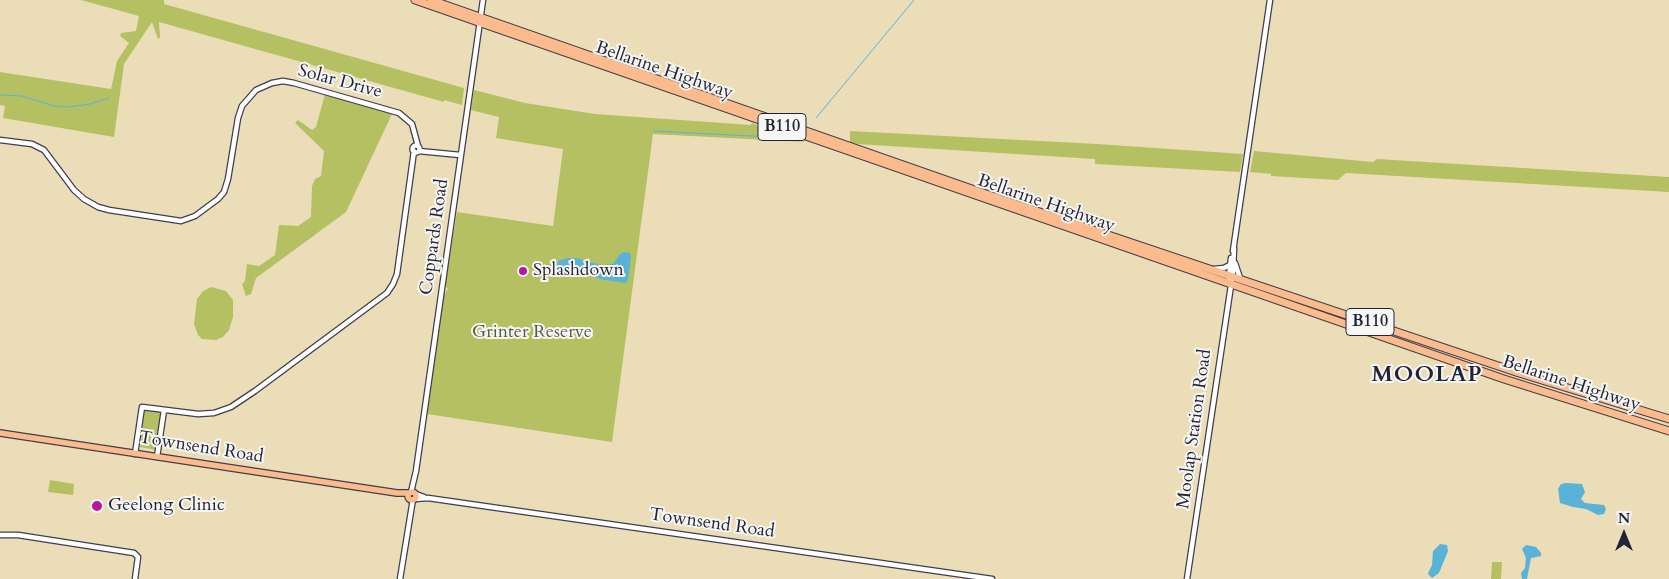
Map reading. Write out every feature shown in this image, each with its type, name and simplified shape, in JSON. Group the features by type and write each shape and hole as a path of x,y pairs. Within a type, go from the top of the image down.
{"highway":[{"name":"Bellarine Highway","path":"415,0 795,126 989,195 1212,269 1230,278 1240,278 1520,373 1669,419"},
{"name":"Bellarine Highway","path":"431,0 480,20 784,128 1230,278 1504,379 1669,430"},
{"path":"784,128 795,126"}],"main road":[{"name":"Townsend Road","path":"0,433 412,496"}],"street":[{"name":"Coppards Road","path":"400,579 483,0"},
{"name":"Moolap Station Road","path":"1187,579 1270,0"},
{"name":"Solar Drive","path":"0,140 32,144 44,150 74,190 84,200 98,207 181,221 198,214 224,192 228,179 239,113 248,97 266,84 277,82 294,83 395,111 409,120 416,138 417,149"},
{"path":"135,454 142,407 192,414 207,414 236,405 384,296 393,284 397,274 413,162 417,149 460,155"},
{"path":"1212,269 1224,268 1232,260 1240,278"},
{"path":"157,457 164,410"},
{"name":"Townsend Road","path":"412,496 992,579"},
{"path":"0,535 18,535 134,553 138,557 135,579"}],"green space":[{"path":"81,0 164,0 164,4 464,88 462,105 444,100 444,102 159,22 160,37 158,39 152,22 124,64 114,137 3,118 5,106 0,105 0,72 111,89 117,61 129,43 120,36 121,33 136,31 139,16"},
{"name":"Grinter Reserve","path":"474,90 525,103 595,114 751,125 752,123 805,142 653,134 612,442 427,414 443,296 448,289 445,286 457,212 553,226 563,149 496,138 499,117 471,110"},
{"path":"325,94 392,114 346,212 256,278 251,294 246,296 242,284 245,281 247,264 259,266 275,255 279,225 298,226 311,217 312,186 315,179 321,176 324,151 295,123 298,120 312,130 316,127"},
{"path":"850,131 1243,154 1240,172 1095,164 1095,159 857,144 850,142"},
{"path":"1254,151 1373,162 1377,159 1669,177 1669,192 1346,173 1338,180 1271,176 1271,174 1250,172"},
{"path":"211,287 226,291 233,300 233,317 229,330 223,337 216,340 202,339 198,335 194,324 197,299 203,291"},
{"path":"145,409 162,412 156,450 140,447"},
{"path":"50,480 74,484 73,495 48,492"},
{"path":"1492,562 1502,562 1501,579 1491,579"}],"water":[{"path":"624,252 630,253 631,257 626,283 604,280 579,272 561,271 556,267 558,261 568,258 576,258 601,265 613,264 620,254"},
{"path":"1561,484 1582,484 1585,492 1581,499 1585,503 1604,505 1606,509 1604,514 1598,515 1586,509 1560,503 1558,489"},
{"path":"1440,544 1447,545 1448,551 1439,573 1432,578 1428,574 1432,565 1433,551"},
{"path":"1526,545 1536,547 1541,556 1531,558 1527,579 1522,579 1521,573 1525,568 1526,558 1522,549"}],"waterway":[{"path":"816,118 914,0"},
{"path":"0,95 22,96 54,106 68,107 90,104 109,98"},
{"path":"654,131 790,138"}],"place":[{"name":"Splashdown","path":"523,271"},
{"name":"Geelong Clinic","path":"97,506"}],"district":[{"name":"MOOLAP","path":"1427,376"}]}
